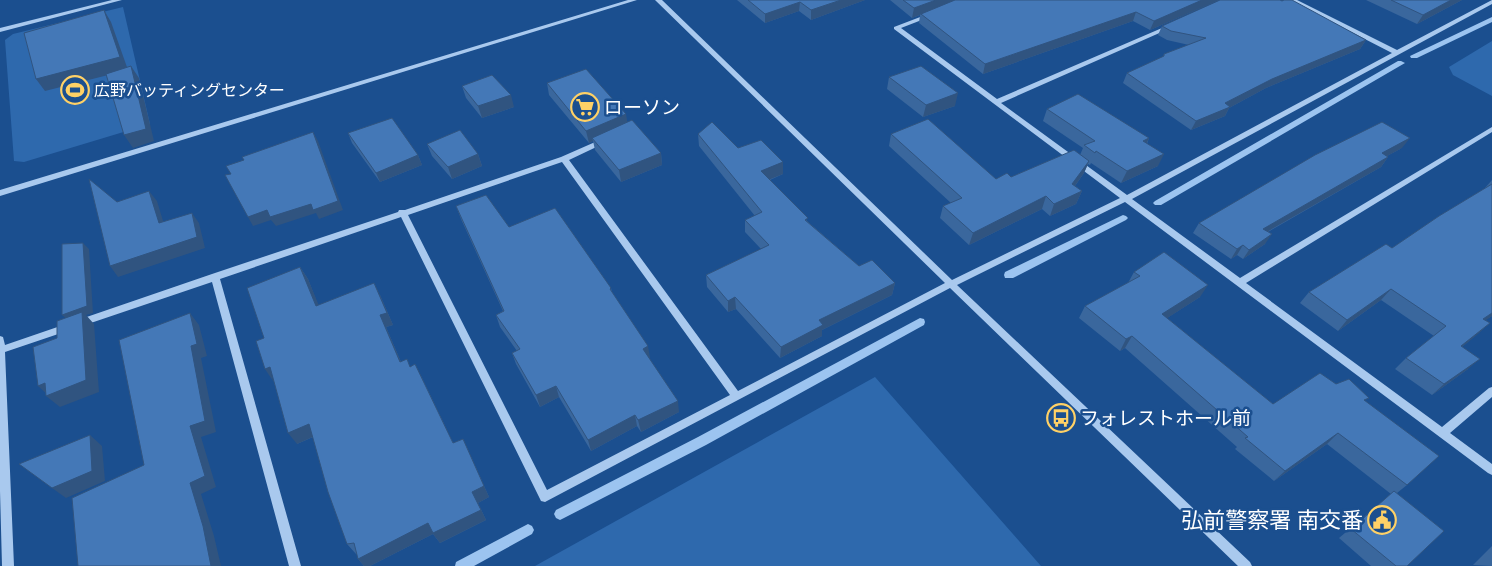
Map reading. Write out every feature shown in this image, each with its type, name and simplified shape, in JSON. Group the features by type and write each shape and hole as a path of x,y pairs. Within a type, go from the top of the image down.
{"street":[{"path":"0,30 119,0"},
{"path":"0,193 634,0"},
{"path":"658,0 1246,566"},
{"path":"1292,0 1396,52"},
{"path":"402,212 545,497 951,284 1127,198 1492,2"},
{"path":"941,10 896,28 1492,470"},
{"path":"997,102 1175,24"},
{"path":"1241,282 1492,129"},
{"path":"0,350 402,212 564,159 616,137"},
{"path":"564,159 737,397"},
{"path":"215,276 295,566"},
{"path":"0,340 8,566"},
{"path":"1442,433 1492,391"}],"shaded area":[{"name":"広野バッティングセンター","path":"123,7 150,124 24,162 14,161 5,40 13,34"},
{"path":"1492,41 1492,96 1453,75 1449,67"},
{"path":"875,377 1041,566 535,566"}],"building":[{"path":"748,0 841,0 811,10 800,2 765,14"},
{"path":"903,0 936,0 914,8"},
{"path":"955,0 1202,0 1154,21 1136,12 985,64 921,14"},
{"path":"1220,0 1292,0 1366,40 1272,79 1225,103 1230,107 1196,121 1127,73 1164,56 1164,54 1206,38 1171,31 1162,26"},
{"path":"1391,0 1451,0 1423,15"},
{"path":"104,10 120,57 36,79 24,33"},
{"path":"131,66 146,129 124,135 106,74"},
{"path":"921,66 958,93 926,105 889,77"},
{"name":"ローソン","path":"586,69 626,114 586,131 547,83"},
{"path":"492,75 511,95 478,106 462,86"},
{"path":"1078,94 1149,138 1143,141 1164,154 1127,171 1096,151 1095,153 1084,145 1095,141 1047,109"},
{"path":"392,118 418,155 376,173 348,133"},
{"path":"928,119 996,179 1007,173 1011,177 1074,150 1089,161 1072,184 1082,191 1054,204 1046,196 973,233 943,206 962,198 891,134"},
{"path":"632,120 661,153 619,170 592,138"},
{"path":"712,122 738,148 761,140 783,162 761,171 808,218 805,220 859,266 872,260 895,283 819,320 823,325 781,347 735,297 728,301 706,275 769,245 745,220 762,212 698,134"},
{"path":"1382,122 1410,138 1382,153 1388,157 1263,229 1272,234 1249,250 1243,245 1237,249 1199,223 1315,155"},
{"path":"460,130 478,154 448,167 427,144"},
{"path":"313,132 338,201 313,210 311,204 270,217 267,210 248,217 225,175 231,174 226,166 244,160 242,157"},
{"path":"89,179 117,202 149,191 159,223 192,213 197,237 110,266"},
{"path":"1492,184 1492,313 1483,319 1490,323 1461,346 1480,359 1444,384 1406,358 1446,326 1391,289 1347,320 1309,292 1386,244 1392,248 1439,216"},
{"path":"486,195 509,227 555,208 611,288 648,346 643,349 678,401 638,420 635,415 588,440 556,386 536,395 512,353 520,349 496,315 504,311 456,206"},
{"path":"83,243 87,306 62,315 62,244"},
{"path":"1164,252 1208,285 1162,314 1273,404 1320,373 1336,384 1349,379 1369,398 1364,400 1439,456 1407,485 1338,433 1285,471 1245,438 1248,437 1132,336 1126,339 1085,306 1140,276 1134,272"},
{"path":"300,267 316,306 374,283 387,313 380,315 400,362 407,359 410,367 415,364 453,443 463,439 484,486 472,492 481,510 433,533 428,523 358,559 354,543 347,544 328,492 309,424 288,433 270,367 265,369 256,341 264,338 247,288"},
{"path":"82,312 86,380 46,396 45,383 38,386 33,347 57,338 57,321"},
{"path":"190,313 197,344 191,346 205,421 190,426 205,476 190,483 203,526 211,566 78,566 72,498 144,465 119,340"},
{"path":"90,435 92,471 52,488 19,464"},
{"name":"弘前警察署 南交番","path":"1394,491 1444,531 1407,566 1396,566 1351,529"}],"waterway":[{"path":"1414,56 1492,19"},
{"path":"1158,203 1401,63"},
{"path":"1009,275 1123,218"},
{"path":"560,514 702,441 920,322"},
{"path":"461,566 528,530"}],"place":[{"name":"広野バッティングセンター","path":"75,90"},
{"name":"ローソン","path":"585,107"},
{"name":"フォレストホール前","path":"1061,418"},
{"name":"弘前警察署 南交番","path":"1382,520"}]}
